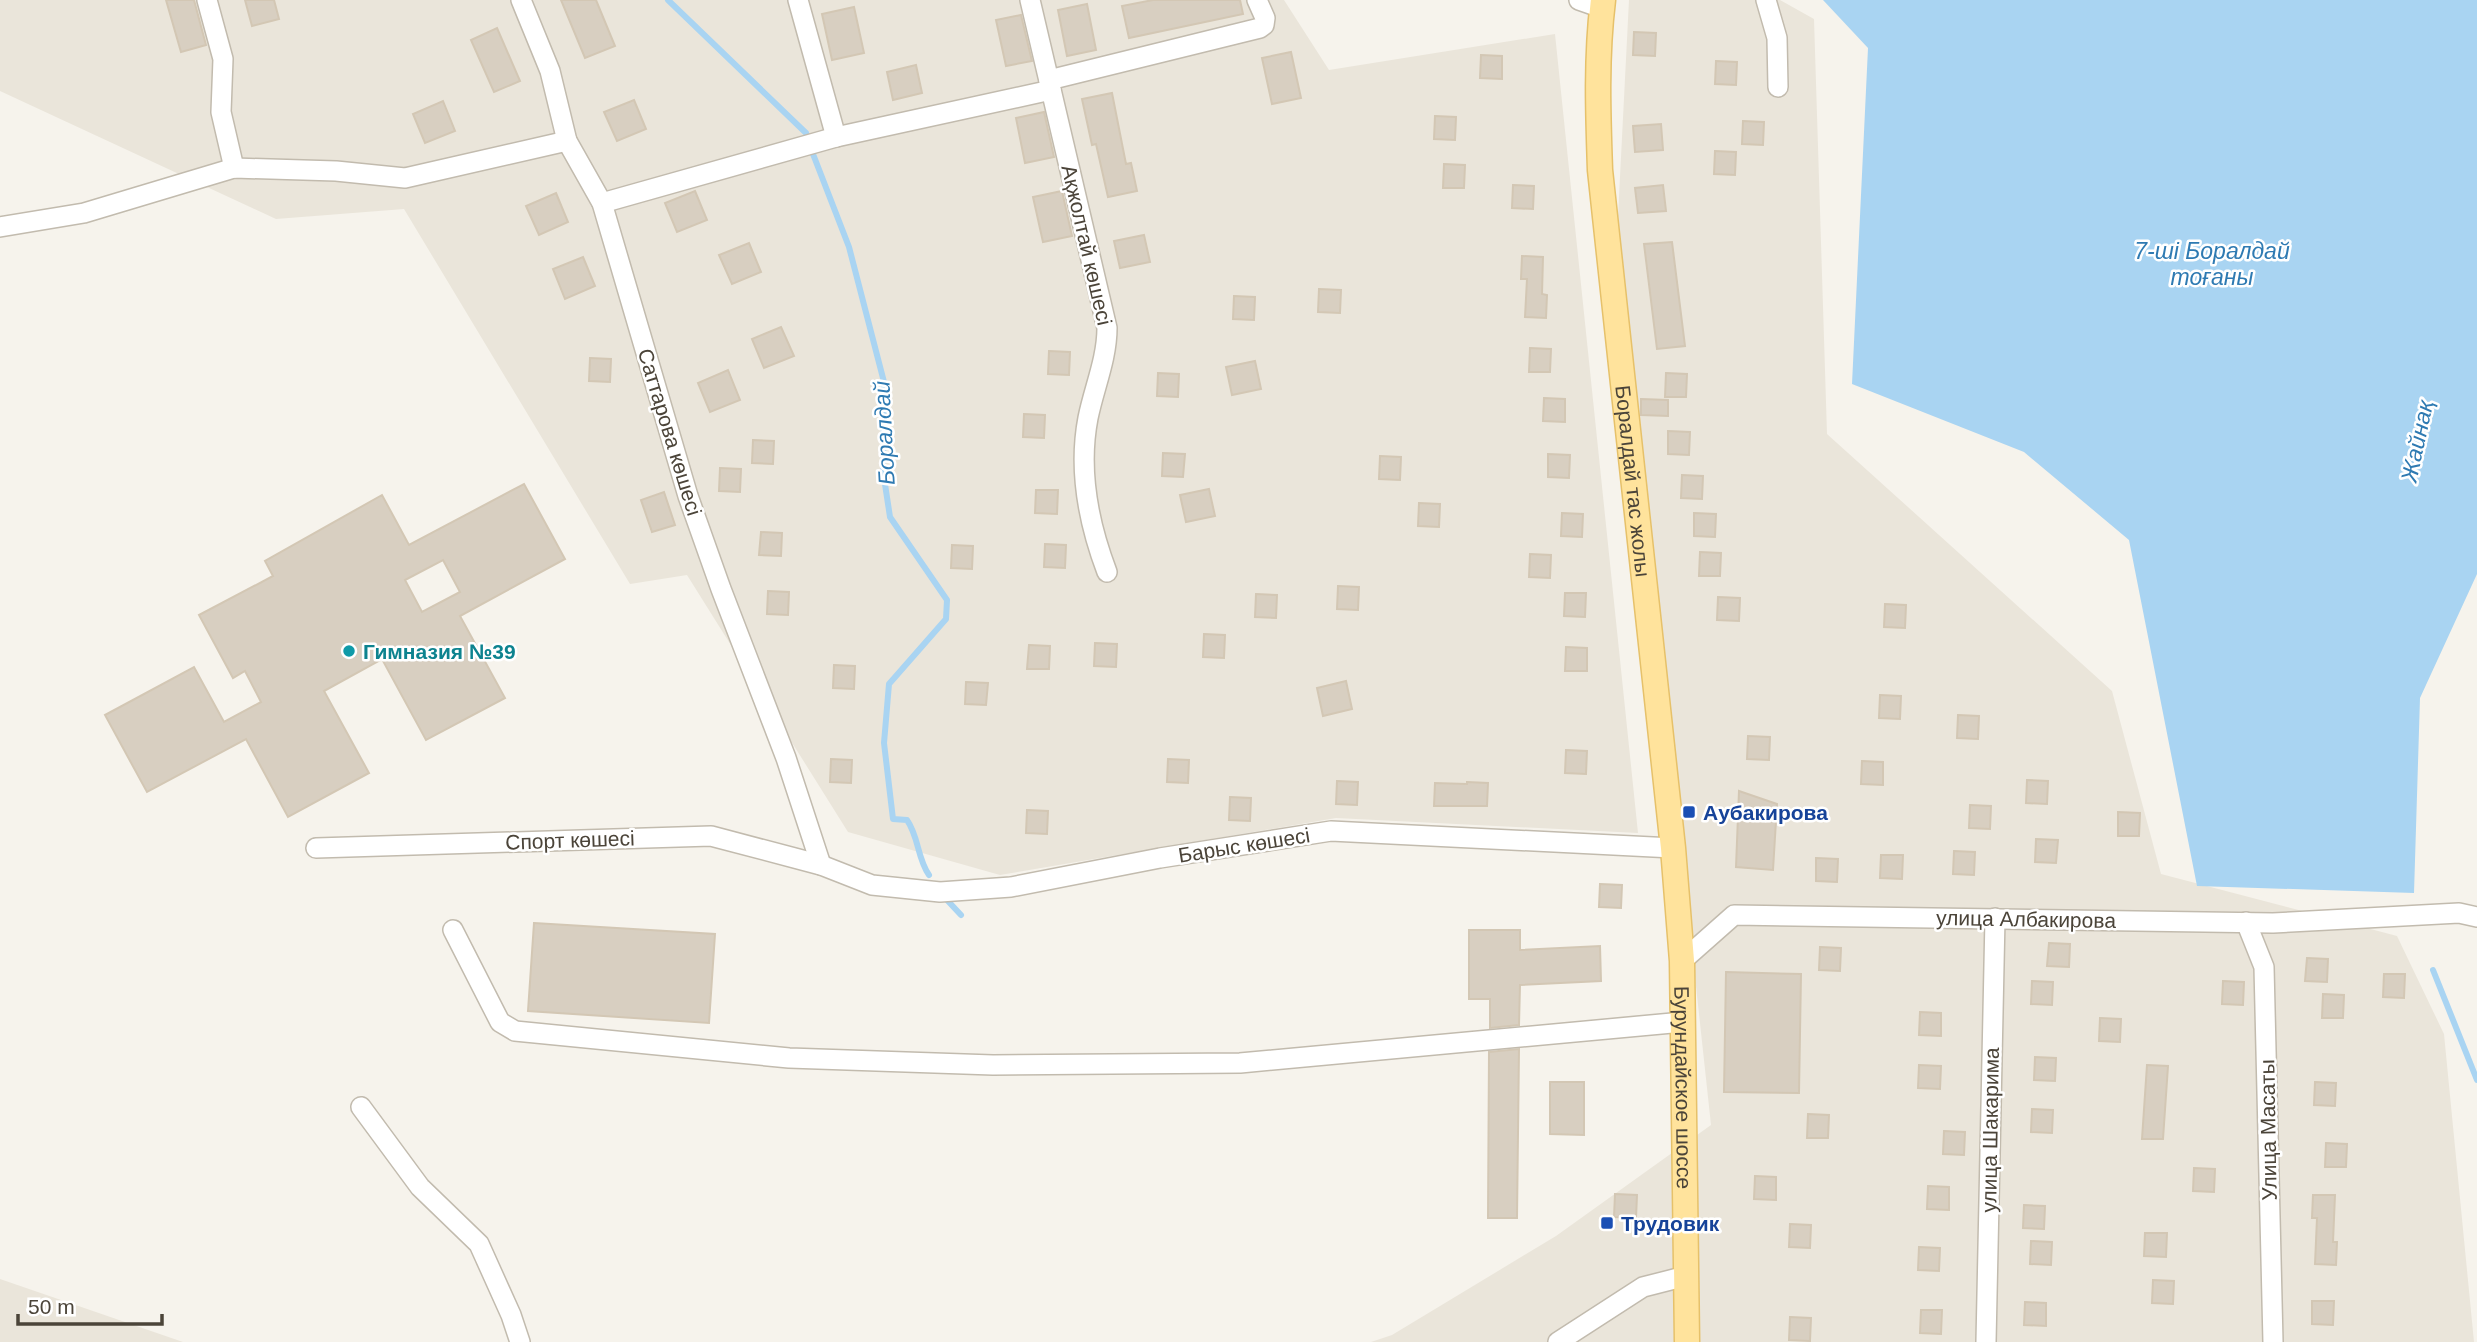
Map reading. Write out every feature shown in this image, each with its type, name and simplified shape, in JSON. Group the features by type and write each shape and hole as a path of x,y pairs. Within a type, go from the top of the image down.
{"main road":[{"name":"Боралдай тас жолы","path":"1594,3 1600,170 1673,848 1682,961"},
{"name":"Бурундайское шоссе","path":"1682,961 1686,1342"}],"street":[{"path":"207,0 223,59 221,112 234,167"},
{"name":"Саттарова көшесі","path":"522,0 550,71 567,141 602,203 688,496 786,758 821,865"},
{"path":"798,0 836,137"},
{"name":"Ақжолтай көшесі","path":"1030,0 1107,328 1107,343 1088,417 1083,455 1083,477 1095,542 1107,572"},
{"path":"602,203 836,137 1050,85 1260,28 1264,25 1265,18 1257,0"},
{"path":"1766,0 1777,38 1778,87"},
{"path":"0,227 84,212 234,167 336,171 405,178 567,141"},
{"name":"Барыс көшесі","path":"821,865 872,885 940,892 1011,887 1160,858 1331,831 1673,848"},
{"name":"Спорт көшесі","path":"316,848 711,836 821,865"},
{"name":"улица Албакирова","path":"1682,961 1734,915 2246,922 2459,913 2477,916"},
{"name":"улица Шакарима","path":"1986,1342 1995,918"},
{"name":"Улица Масаты","path":"2246,922 2264,967 2273,1342"},
{"path":"453,930 500,1021 516,1031 789,1058 993,1065 1240,1063 1683,1022"},
{"path":"361,1107 420,1186 479,1244 511,1315 520,1342"},
{"path":"1558,1342 1643,1287 1686,1276"}],"shaded area":[{"path":"0,0 1284,0 1329,70 1555,34 1638,833 1336,818 1000,875 848,832 687,575 630,584 404,209 276,219 0,91"},
{"path":"1629,0 1780,0 1814,19 1827,434 2112,691 2161,874 2397,936 2444,1034 2474,1342 1371,1342 1392,1335 1556,1236 1711,1125 1636,430 1618,216"},
{"path":"0,1279 183,1342 0,1342"}],"water":[{"name":"7-ші Боралдай тоғаны","path":"1823,0 2477,0 2477,574 2420,698 2414,893 2197,886 2129,540 2024,452 1852,384 1868,48"}],"building":[{"path":"166,0 194,0 206,45 181,52"},
{"path":"245,0 274,0 279,19 252,26"},
{"path":"561,0 596,0 615,46 585,58"},
{"path":"1153,0 1240,0 1243,14 1129,38 1122,6"},
{"path":"1087,4 1096,50 1067,56 1058,10"},
{"path":"854,7 864,53 832,60 822,14"},
{"path":"1021,15 1032,61 1006,66 996,20"},
{"path":"497,28 520,81 494,92 471,40"},
{"path":"1634,32 1656,33 1655,56 1633,55"},
{"path":"1291,52 1301,98 1272,104 1262,58"},
{"path":"1481,55 1502,56 1502,79 1480,78"},
{"path":"1716,61 1737,62 1736,85 1715,84"},
{"path":"916,65 922,93 893,100 887,72"},
{"path":"1112,93 1126,164 1131,163 1137,191 1108,197 1096,144 1092,145 1082,99"},
{"path":"634,100 646,129 617,141 604,112"},
{"path":"443,101 455,131 425,143 413,114"},
{"path":"1044,112 1054,157 1025,163 1016,118"},
{"path":"1435,116 1456,117 1455,140 1434,139"},
{"path":"1743,121 1764,122 1763,145 1742,144"},
{"path":"1661,124 1663,150 1635,152 1633,126"},
{"path":"1715,151 1736,152 1735,175 1714,174"},
{"path":"1444,164 1465,165 1464,188 1443,188"},
{"path":"1513,185 1534,186 1533,209 1512,208"},
{"path":"1663,185 1666,211 1638,213 1635,188"},
{"path":"695,191 707,220 677,232 665,203"},
{"path":"1062,191 1072,236 1043,242 1033,197"},
{"path":"556,193 568,222 539,235 526,206"},
{"path":"1144,235 1150,262 1120,268 1114,241"},
{"path":"1672,242 1685,346 1657,349 1644,244"},
{"path":"749,243 761,272 732,284 719,255"},
{"path":"1522,256 1543,257 1542,294 1547,295 1546,318 1525,317 1527,279 1521,279"},
{"path":"583,257 595,286 565,299 553,269"},
{"path":"1319,289 1341,290 1340,313 1318,312"},
{"path":"1234,296 1255,297 1254,320 1233,319"},
{"path":"781,327 794,356 764,368 752,339"},
{"path":"1530,348 1551,349 1550,372 1529,372"},
{"path":"1049,351 1070,352 1069,375 1048,374"},
{"path":"590,358 611,359 610,382 589,381"},
{"path":"1255,361 1261,389 1232,395 1226,367"},
{"path":"728,370 740,400 710,412 698,383"},
{"path":"1158,373 1179,374 1178,397 1157,396"},
{"path":"1666,373 1687,374 1686,397 1665,397"},
{"path":"1544,398 1565,399 1565,422 1543,421"},
{"path":"1641,399 1668,400 1668,416 1641,415"},
{"path":"1024,414 1045,415 1044,438 1023,437"},
{"path":"1668,431 1690,432 1689,455 1668,454"},
{"path":"753,440 774,441 773,464 752,463"},
{"path":"1163,453 1185,454 1183,477 1162,476"},
{"path":"1548,454 1570,455 1569,478 1548,477"},
{"path":"1380,456 1401,457 1400,480 1379,479"},
{"path":"720,468 741,469 740,492 719,491"},
{"path":"1682,475 1703,476 1702,499 1681,498"},
{"name":"Гимназия №39","path":"524,484 565,559 460,616 505,698 426,740 382,659 324,691 369,773 288,817 246,739 147,792 105,715 194,667 224,722 261,702 245,671 233,678 199,615 273,576 265,561 382,495 409,545","holes":["443,560 460,592 422,612 405,580"]},
{"path":"1209,489 1215,516 1186,522 1180,495"},
{"path":"1036,490 1058,490 1057,514 1035,513"},
{"path":"664,492 675,525 652,532 641,500"},
{"path":"1419,503 1440,504 1439,527 1418,526"},
{"path":"1562,513 1583,514 1582,537 1561,536"},
{"path":"1694,513 1716,514 1715,537 1694,536"},
{"path":"761,532 782,533 781,556 759,555"},
{"path":"1045,544 1066,545 1065,568 1044,567"},
{"path":"952,545 973,546 972,569 951,568"},
{"path":"1700,552 1721,553 1720,576 1699,576"},
{"path":"1530,554 1551,555 1550,578 1529,577"},
{"path":"1338,586 1359,587 1358,610 1337,609"},
{"path":"768,591 789,592 788,615 767,614"},
{"path":"1565,593 1586,593 1585,617 1564,616"},
{"path":"1256,594 1277,595 1276,618 1255,617"},
{"path":"1718,597 1740,598 1739,621 1717,620"},
{"path":"1885,604 1906,605 1905,628 1884,627"},
{"path":"1204,634 1225,635 1224,658 1203,657"},
{"path":"1095,643 1117,644 1116,667 1094,666"},
{"path":"1029,645 1050,646 1049,669 1027,669"},
{"path":"1566,647 1587,648 1587,671 1565,671"},
{"path":"834,665 855,666 854,689 833,688"},
{"path":"1346,681 1352,709 1323,716 1317,688"},
{"path":"966,682 988,683 986,705 965,704"},
{"path":"1880,695 1901,696 1900,719 1879,718"},
{"path":"1958,715 1979,716 1978,739 1957,738"},
{"path":"1748,736 1770,737 1769,760 1747,759"},
{"path":"1566,750 1587,751 1586,774 1565,773"},
{"path":"831,759 852,760 851,783 830,782"},
{"path":"1168,759 1189,760 1188,783 1167,782"},
{"path":"1862,761 1883,762 1883,785 1861,784"},
{"path":"2027,780 2048,781 2047,804 2026,803"},
{"path":"1337,781 1358,782 1357,805 1336,804"},
{"path":"1435,783 1488,783 1487,806 1434,806"},
{"path":"1739,791 1777,804 1773,870 1736,867"},
{"path":"1230,797 1251,798 1250,821 1229,820"},
{"path":"1970,805 1991,806 1990,829 1969,828"},
{"path":"1027,810 1048,811 1047,834 1026,833"},
{"path":"2118,812 2140,813 2139,836 2118,836"},
{"path":"2036,839 2058,840 2056,863 2035,862"},
{"path":"1954,851 1975,852 1974,875 1953,874"},
{"path":"1881,855 1903,855 1902,879 1880,878"},
{"path":"1816,858 1838,859 1837,882 1816,881"},
{"path":"1600,884 1622,885 1621,908 1599,907"},
{"path":"534,923 715,934 709,1023 528,1011"},
{"path":"1469,930 1520,930 1520,950 1600,946 1601,981 1520,985 1519,1025 1490,1028 1490,999 1469,999"},
{"path":"2049,943 2070,944 2069,967 2047,966"},
{"path":"1820,947 1841,948 1840,971 1819,970"},
{"path":"2307,958 2328,959 2327,982 2305,981"},
{"path":"1726,972 1801,974 1799,1093 1724,1092"},
{"path":"2384,974 2405,974 2404,998 2383,997"},
{"path":"2032,981 2053,982 2052,1005 2031,1004"},
{"path":"2223,981 2244,982 2243,1005 2222,1004"},
{"path":"2323,994 2344,995 2343,1018 2322,1018"},
{"path":"1920,1012 1941,1013 1941,1036 1919,1035"},
{"path":"2100,1018 2121,1019 2120,1042 2099,1041"},
{"path":"1519,1049 1517,1218 1488,1218 1489,1052"},
{"path":"2035,1057 2056,1058 2055,1081 2034,1080"},
{"path":"1919,1065 1941,1066 1940,1089 1918,1088"},
{"path":"2147,1065 2168,1066 2163,1139 2142,1139"},
{"path":"1550,1082 1584,1082 1584,1135 1550,1134"},
{"path":"2315,1082 2336,1083 2335,1106 2314,1105"},
{"path":"2032,1109 2053,1110 2052,1133 2031,1132"},
{"path":"1808,1114 1829,1115 1828,1138 1807,1138"},
{"path":"1944,1131 1965,1132 1964,1155 1943,1154"},
{"path":"2326,1143 2347,1144 2346,1167 2325,1167"},
{"path":"2194,1168 2215,1169 2214,1192 2193,1191"},
{"path":"1755,1176 1776,1177 1776,1200 1754,1199"},
{"path":"1928,1186 1949,1187 1949,1210 1927,1209"},
{"path":"1615,1194 1637,1195 1636,1218 1614,1217"},
{"path":"2313,1195 2335,1195 2333,1242 2337,1242 2336,1265 2315,1264 2317,1218 2312,1218"},
{"path":"2024,1205 2045,1206 2044,1229 2023,1228"},
{"path":"1790,1224 1811,1225 1810,1248 1789,1247"},
{"path":"2145,1233 2167,1233 2166,1257 2144,1256"},
{"path":"2031,1241 2052,1242 2051,1265 2030,1264"},
{"path":"1919,1247 1940,1248 1939,1271 1918,1270"},
{"path":"2153,1280 2174,1281 2173,1304 2152,1303"},
{"path":"2312,1301 2334,1301 2333,1325 2312,1324"},
{"path":"2025,1302 2046,1303 2046,1326 2024,1325"},
{"path":"1921,1310 1942,1310 1941,1334 1920,1333"},
{"path":"1790,1317 1811,1318 1810,1341 1789,1340"}],"waterway":[{"name":"Боралдай","path":"668,0 806,133"},
{"name":"Боралдай","path":"813,154 849,247 884,382 883,471 890,517 947,600 946,619 889,684 884,743 893,819 907,820 929,875"},
{"name":"Боралдай","path":"947,900 961,915"},
{"name":"Жайнақ","path":"2433,970 2477,1080"}],"place":[{"name":"Гимназия №39","path":"349,651"},
{"name":"Аубакирова","path":"1689,812"},
{"name":"Трудовик","path":"1607,1223"}]}
